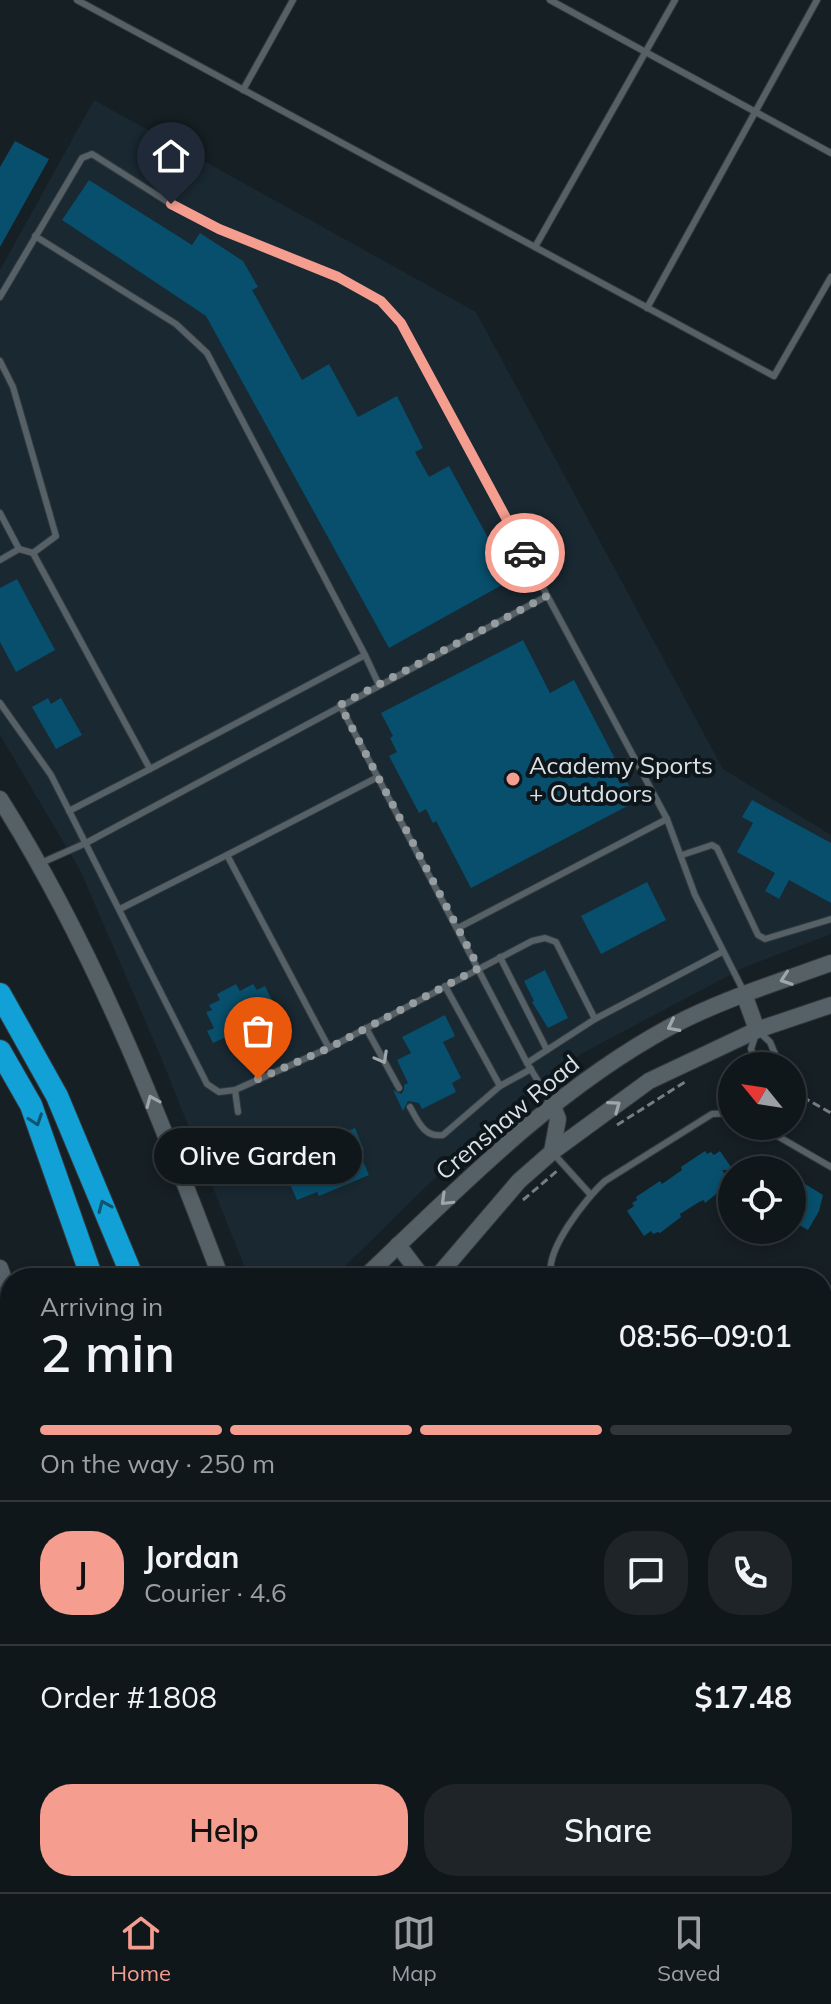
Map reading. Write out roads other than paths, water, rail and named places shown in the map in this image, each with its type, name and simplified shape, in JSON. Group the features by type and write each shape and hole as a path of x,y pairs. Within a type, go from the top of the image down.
{"highway":[{"path":"0,994 57,1096 129,1268"},
{"path":"0,1051 31,1105 88,1268"}],"main road":[{"path":"0,799 65,914 121,1029 167,1136 217,1268"},
{"name":"Crenshaw Road","path":"374,1268 512,1137 610,1062 668,1028 744,994 831,963"},
{"path":"744,994 757,1030"},
{"path":"445,1268 519,1181 552,1152 649,1081 757,1030 831,1005"},
{"path":"552,1104 558,1119 552,1152"},
{"path":"201,1226 211,1268"},
{"path":"398,1245 415,1268"}],"lane":[{"path":"77,0 774,376 831,277"},
{"path":"243,90 293,0"},
{"path":"550,0 831,153"},
{"path":"535,247 675,0"},
{"path":"647,308 817,0"},
{"path":"0,297 82,158 92,154 171,204 219,229 338,277 381,301 401,323 667,819 695,895 744,994"},
{"path":"35,236 176,324 207,353 379,685"},
{"path":"0,361 13,387 56,536 33,553"},
{"path":"0,513 19,549"},
{"path":"0,560 19,549 33,553 150,769"},
{"path":"38,865 86,843 547,596"},
{"path":"69,811 365,655"},
{"path":"0,703 51,775 207,1084 219,1092 235,1090 329,1048 500,957 545,938 556,942 595,1019"},
{"path":"340,705 529,1066 552,1104"},
{"path":"120,909 378,777"},
{"path":"458,928 667,819"},
{"path":"682,855 712,845 717,848 758,935 765,939 831,919"},
{"path":"227,855 329,1048"},
{"path":"410,1107 423,1129 436,1136 443,1135 547,1050 595,1019 722,952"},
{"path":"500,957 547,1050"},
{"path":"445,986 500,1086"},
{"path":"366,1028 399,1088"},
{"path":"752,1052 757,1030 770,1042 774,1052"},
{"path":"235,1090 238,1112"},
{"path":"551,1268 550,1262 590,1194 605,1181 718,1113"},
{"path":"789,1140 831,1167"},
{"path":"552,1152 590,1194"}],"place":[{"name":"Academy Sports + Outdoors","path":"513,779"},
{"name":"Olive Garden","path":"258,1079"}]}
